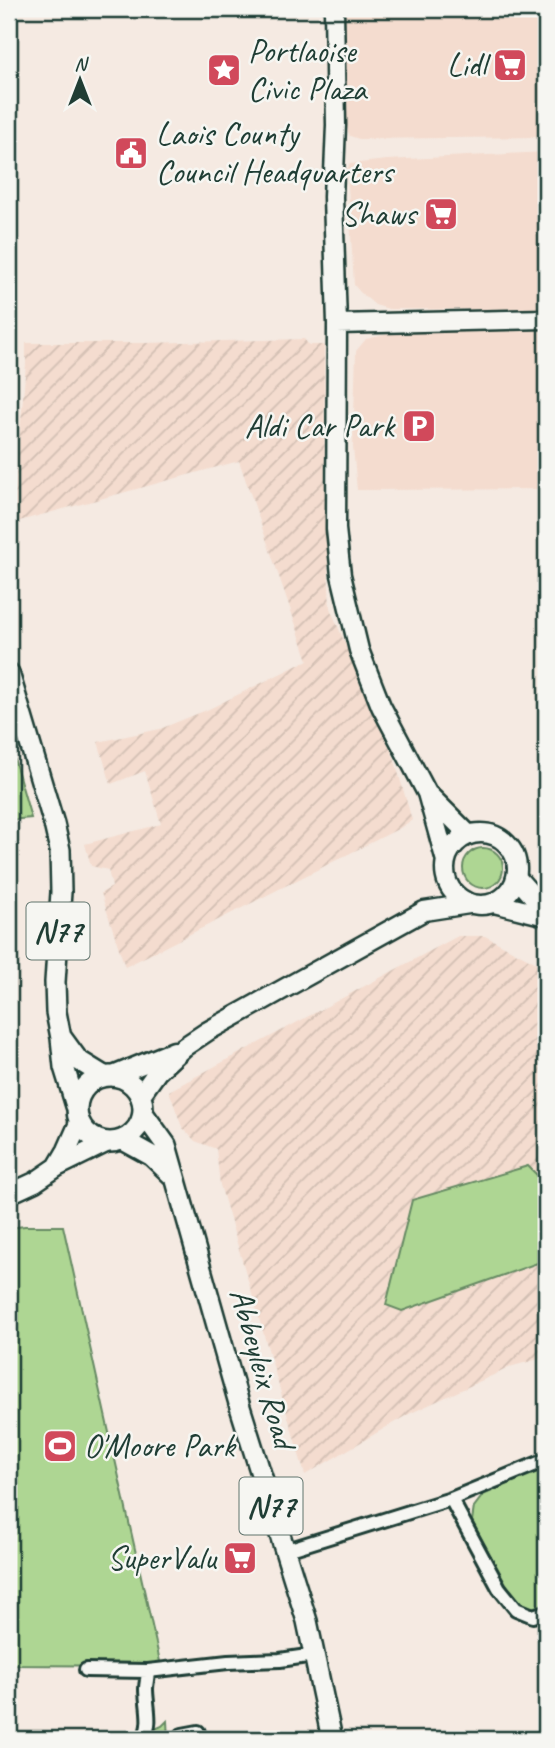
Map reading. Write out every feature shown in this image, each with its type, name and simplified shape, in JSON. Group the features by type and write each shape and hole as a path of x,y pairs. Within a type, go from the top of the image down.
{"main road":[{"name":"N77","path":"9,673 60,850 61,892 55,982 64,1067 77,1115"},
{"name":"N77","path":"61,1038 78,1060 108,1076 129,1082 135,1088 142,1104"},
{"path":"108,1076 96,1079 82,1090 77,1115 90,1137 115,1141 152,1156 174,1177"},
{"path":"115,1141 137,1129 142,1104"},
{"name":"Abbeyleix Road","path":"142,1104 166,1145 237,1395 307,1621 332,1739"}],"street":[{"path":"334,9 336,529 340,564 346,602 359,650 381,706 427,793 454,894 469,904"},
{"path":"337,324 546,319"},
{"path":"427,793 469,835"},
{"path":"142,1104 157,1072 184,1047 208,1031 424,911 469,904 486,906 509,894 517,878 517,861 509,845 495,835 486,833 469,835 454,845 446,870 424,911"},
{"path":"517,878 546,913"},
{"path":"494,903 546,913"},
{"path":"108,1076 184,1047"},
{"path":"57,1167 67,1150 77,1115"},
{"path":"9,1194 35,1182 57,1167 115,1141"},
{"path":"284,1551 451,1499 546,1460"},
{"path":"451,1499 499,1588 516,1609 533,1616 546,1612"},
{"path":"86,1670 149,1671 314,1655"},
{"path":"144,1739 147,1735 146,1689 149,1671"}],"shaded area":[{"name":"Lidl","path":"344,9 546,9 546,137 359,139 350,136 345,123"},
{"name":"Shaws","path":"546,152 546,310 389,309 375,305 354,285 347,169 350,164"},
{"path":"546,330 546,489 357,490 353,447 356,351 366,339 399,332"},
{"path":"304,339 309,345 324,345 325,502 330,608 394,758 412,820 125,967 101,893 112,887 108,870 91,866 85,844 161,824 145,771 111,784 98,742 160,729 209,709 308,660 239,461 12,523 26,343"},
{"path":"458,936 485,936 546,968 546,1357 513,1366 407,1415 305,1475 220,1185 216,1149 195,1141 182,1127 169,1091"}],"green space":[{"path":"9,741 31,818 9,820"},
{"path":"483,848 497,854 503,868 497,882 483,888 469,882 463,868 469,854"},
{"path":"528,1166 546,1184 546,1260 402,1311 386,1305 412,1200"},
{"name":"O'Moore Park","path":"63,1226 161,1666 9,1665 9,1228"},
{"path":"546,1467 546,1604 530,1608 518,1603 512,1595 472,1521 474,1507 483,1495"},
{"path":"167,1721 168,1739 153,1739 155,1729"}],"place":[{"name":"Lidl","path":"510,65"},
{"name":"Portlaoise Civic Plaza","path":"224,70"},
{"name":"Laois County Council Headquarters","path":"131,153"},
{"name":"Shaws","path":"441,214"},
{"name":"Aldi Car Park","path":"419,426"},
{"name":"O'Moore Park","path":"60,1446"},
{"name":"SuperValu","path":"240,1558"}]}
